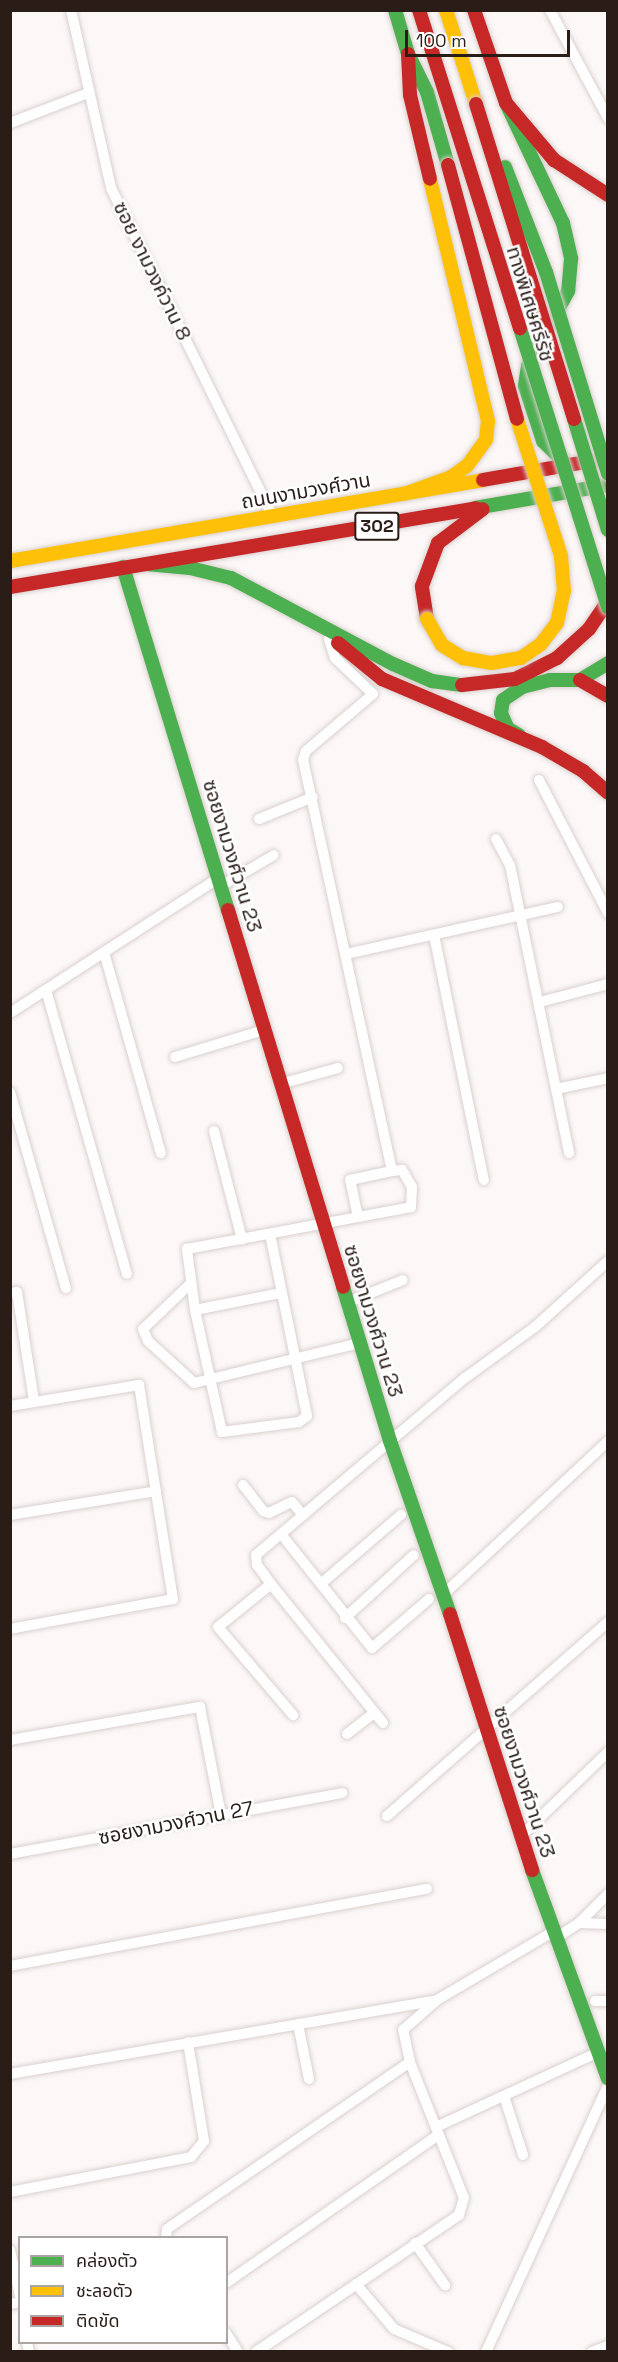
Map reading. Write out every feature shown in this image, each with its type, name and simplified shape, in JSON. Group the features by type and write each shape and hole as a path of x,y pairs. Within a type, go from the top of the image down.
{"main road":[{"path":"395,10 408,54 427,93 528,458 561,556 564,591 557,623 541,644 511,660 492,663 463,658 442,645 426,619 422,586 438,543 483,509"},
{"name":"ทางพิเศษศรีรัช","path":"419,10 608,607"},
{"name":"ทางพิเศษศรีรัช","path":"446,10 608,530"},
{"path":"474,10 506,103 563,223 571,259 568,291 528,366 525,386 543,441 568,465"},
{"path":"404,494 451,477 467,466 486,440 488,421 410,95 408,54"},
{"path":"506,103 554,160 608,195"},
{"path":"476,104 506,168 546,272 608,474"},
{"name":"ถนนงามวงศ์วาน","path":"10,561 608,459"},
{"name":"302","path":"10,587 483,509 608,485"},
{"path":"146,564 212,573 274,599 422,677 470,686 516,679 557,657 589,629 608,601"},
{"name":"ซอยงามวงศ์วาน 23","path":"123,567 390,1441 444,1594 520,1836 608,2079"},
{"path":"274,599 329,636 382,679 542,747"},
{"path":"579,680 608,663"},
{"path":"608,696 579,680 550,680 522,687 503,700 501,713 508,729 583,771 608,793"}],"street":[{"name":"ซอย งามวงค์วาน 8","path":"71,10 111,188 273,517"},
{"path":"550,10 608,118"},
{"path":"10,123 88,93"},
{"path":"329,636 335,658 373,694 304,755 392,1171"},
{"path":"539,780 608,913"},
{"path":"259,819 313,797"},
{"path":"496,839 510,865 540,1002 569,1153"},
{"path":"10,1013 104,952 220,882 274,855"},
{"path":"346,954 558,908"},
{"path":"434,935 484,1180"},
{"path":"104,952 161,1153"},
{"path":"540,1002 608,984"},
{"path":"46,990 127,1274"},
{"path":"174,1057 264,1030"},
{"path":"280,1084 338,1068"},
{"path":"556,1089 608,1078"},
{"path":"10,1092 66,1288"},
{"path":"214,1131 242,1239"},
{"path":"270,1234 307,1416 299,1422 222,1432 208,1376 190,1284 187,1249 270,1234 411,1207 412,1187 402,1170 350,1180 358,1217"},
{"path":"383,1723 271,1584 257,1565 256,1555 465,1378 535,1327 608,1261"},
{"path":"346,1303 403,1280"},
{"path":"190,1284 144,1329 148,1341 194,1383 208,1376 296,1359 359,1343"},
{"path":"10,1293 17,1292 34,1401"},
{"path":"195,1310 281,1293"},
{"path":"10,1406 139,1384 172,1601 10,1629"},
{"path":"444,1594 608,1441"},
{"path":"243,1485 262,1510 269,1513 292,1502 303,1515"},
{"path":"10,1515 156,1491"},
{"path":"323,1582 401,1515"},
{"path":"281,1534 323,1582 345,1618 372,1648 429,1599"},
{"path":"345,1618 414,1556"},
{"path":"271,1584 218,1627 293,1715"},
{"path":"387,1816 608,1622"},
{"path":"10,1740 200,1707 220,1815"},
{"path":"347,1734 374,1713"},
{"path":"520,1836 608,1752"},
{"name":"ซอยงามวงศ์วาน 27","path":"10,1854 342,1793"},
{"path":"10,1966 427,1889"},
{"path":"256,2352 459,2215 464,2206 410,2062 403,2030 437,2000 579,1923 608,1894"},
{"path":"579,1923 608,1924"},
{"path":"10,2074 437,2000"},
{"path":"595,2001 608,2001"},
{"path":"298,2024 309,2079"},
{"path":"10,2192 191,2157 204,2141 188,2042"},
{"path":"228,2282 437,2131 504,2096 598,2052"},
{"path":"166,2236 167,2229 410,2062"},
{"path":"486,2352 608,2085"},
{"path":"504,2096 523,2155"},
{"path":"415,2243 445,2285"},
{"path":"10,2250 18,2287"},
{"path":"356,2284 394,2329 448,2352"},
{"path":"228,2335 238,2352"},
{"path":"592,2352 608,2346"}],"traffic: fast":[{"path":"395,10 408,54 427,92 448,165"},
{"path":"506,103 563,223 571,259 568,291 528,366 525,386 543,441 565,463"},
{"path":"505,167 546,272 608,474"},
{"path":"520,328 608,607"},
{"path":"574,419 608,530"},
{"path":"475,508 608,485"},
{"path":"146,564 190,568 231,578 393,664 432,681 462,685"},
{"path":"123,567 228,910"},
{"path":"519,735 508,729 501,713 503,700 522,687 550,680 580,680 608,663"},
{"path":"343,1287 390,1441 450,1614"},
{"path":"532,1870 608,2079"}],"traffic: slow":[{"path":"446,10 476,104"},
{"path":"404,494 451,477 467,466 486,440 488,421 430,179"},
{"path":"427,619 442,645 463,658 492,663 521,658 541,644 557,623 564,591 561,556 517,419"},
{"path":"10,561 483,480"}],"traffic: jam":[{"path":"419,10 520,328"},
{"path":"474,10 506,103 554,160 608,195"},
{"path":"408,54 410,95 430,179"},
{"path":"476,104 574,419"},
{"path":"448,165 517,419"},
{"path":"483,480 598,460"},
{"path":"10,587 475,508"},
{"path":"427,619 422,586 438,543 483,509"},
{"path":"462,685 515,679 557,658 589,629 608,601"},
{"path":"338,643 382,679 542,747 583,771 608,793"},
{"path":"580,680 608,696"},
{"path":"228,910 343,1287"},
{"path":"450,1614 532,1870"}]}
